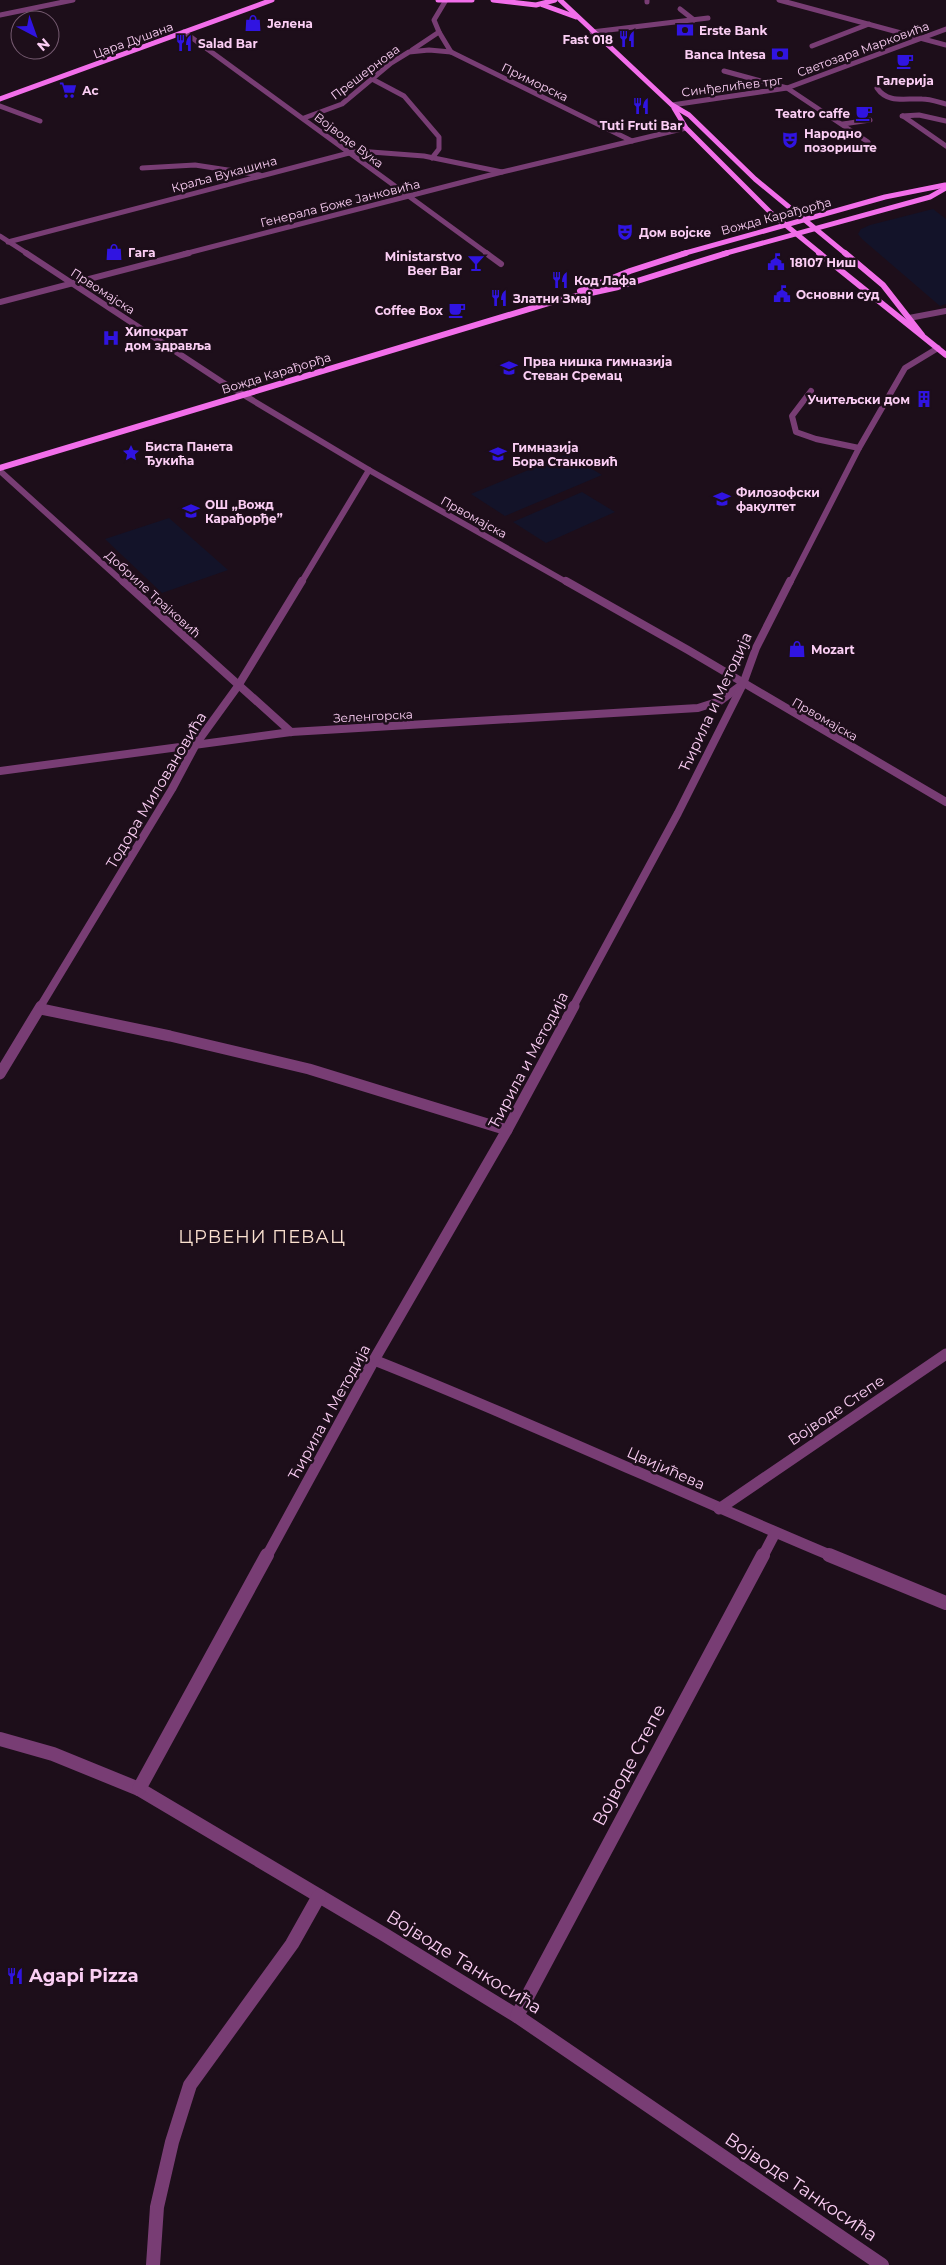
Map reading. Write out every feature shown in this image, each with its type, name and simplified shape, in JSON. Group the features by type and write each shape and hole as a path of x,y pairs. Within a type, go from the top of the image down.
{"main road":[{"name":"Цара Душана","path":"0,99 272,0"},
{"path":"438,0 472,0"},
{"path":"493,0 540,5 555,0"},
{"name":"Синђелићев трг","path":"560,0 577,18 672,105 689,115 755,179 883,285 922,335"},
{"name":"Синђелићев трг","path":"540,5 577,18"},
{"name":"Синђелићев трг","path":"672,105 686,128 786,225 922,335"},
{"name":"Вожда Карађорђа","path":"559,300 605,280 733,239 913,190 946,187"},
{"name":"Вожда Карађорђа","path":"0,470 559,300 618,287 796,234 930,197 946,187"},
{"path":"922,335 946,355"}],"street":[{"path":"0,15 73,0"},
{"path":"446,0 434,20 443,42 451,52"},
{"path":"779,0 946,44"},
{"path":"680,9 694,20"},
{"path":"592,32 708,18"},
{"path":"812,46 869,24"},
{"name":"Светозара Марковића","path":"787,88 946,29"},
{"name":"Војводе Вука","path":"184,32 501,264"},
{"name":"Прешернова","path":"304,118 342,104 391,63 439,32"},
{"name":"Прешернова","path":"409,52 428,50 451,52"},
{"name":"Приморска","path":"451,52 632,141"},
{"path":"724,71 787,88"},
{"path":"372,79 398,91 418,108 440,137 439,149 432,158"},
{"name":"Синђелићев трг","path":"672,105 787,88 868,142"},
{"path":"877,88 879,93 894,100 920,99 946,104"},
{"path":"0,106 40,120"},
{"path":"896,117 919,115 946,121"},
{"path":"903,116 946,146"},
{"path":"936,119 946,126"},
{"path":"843,124 870,120"},
{"name":"Генерала Боже Јанковића","path":"0,302 502,172 686,128"},
{"name":"Краља Вукашина","path":"8,242 358,151 447,160 502,172"},
{"path":"142,168 195,165 260,175"},
{"name":"Првомајска","path":"0,236 69,283 243,395 369,470 946,802"},
{"path":"909,318 946,311"},
{"name":"Ћирила и Методија","path":"139,1789 374,1360 507,1130 678,813 743,684 756,648 859,448 905,368 938,348"},
{"path":"811,391 792,416 796,432 816,440 859,448"},
{"name":"Добриле Трајковић","path":"0,470 291,732"},
{"name":"Тодора Миловановића","path":"0,1074 4,1063 41,1009 172,789 196,744 238,686 369,470"},
{"name":"Зеленгорска","path":"0,771 291,732 698,708 720,701 743,684"},
{"path":"41,1009 170,1036 309,1069 507,1130"},
{"name":"Војводе Степе","path":"719,1509 946,1354"},
{"name":"Цвијићева","path":"374,1360 435,1384 775,1533 946,1603"},
{"name":"Војводе Степе","path":"517,2016 775,1533"},
{"name":"Војводе Танкосића","path":"0,1739 53,1754 139,1789 320,1896 517,2016 882,2265"},
{"path":"153,2265 157,2207 172,2142 190,2085 292,1944 320,1896"}],"shaded area":[{"path":"933,209 946,219 946,304 940,306 858,234 861,229 870,225"},
{"path":"567,454 602,475 505,516 471,494"},
{"path":"582,492 615,512 546,543 513,522"},
{"path":"169,518 228,570 162,593 105,539"}],"place":[{"name":"Јелена","path":"253,23"},
{"name":"Erste Bank","path":"685,30"},
{"name":"Fast 018","path":"627,39"},
{"name":"Salad Bar","path":"184,43"},
{"name":"Banca Intesa","path":"780,54"},
{"name":"Галерија","path":"905,61"},
{"name":"Ас","path":"68,90"},
{"name":"Tuti Fruti Bar","path":"641,106"},
{"name":"Teatro caffe","path":"864,113"},
{"name":"Народно позориште","path":"790,140"},
{"name":"Дом војске","path":"625,232"},
{"name":"Гага","path":"114,252"},
{"name":"18107 Ниш","path":"776,262"},
{"name":"Ministarstvo Beer Bar","path":"476,263"},
{"name":"Код Лафа","path":"560,280"},
{"name":"Основни суд","path":"782,294"},
{"name":"Златни Змај","path":"499,298"},
{"name":"Coffee Box","path":"457,310"},
{"name":"Хипократ дом здравља","path":"111,338"},
{"name":"Прва нишка гимназија Стеван Сремац","path":"509,368"},
{"name":"Учитељски дом","path":"924,399"},
{"name":"Биста Панета Ђукића","path":"131,453"},
{"name":"Гимназија Бора Станковић","path":"498,454"},
{"name":"Филозофски факултет","path":"722,499"},
{"name":"ОШ „Вожд Карађорђе”","path":"191,511"},
{"name":"Mozart","path":"797,649"},
{"name":"Agapi Pizza","path":"15,1976"}],"district":[{"name":"ЦРВЕНИ ПЕВАЦ","path":"262,1237"}]}
